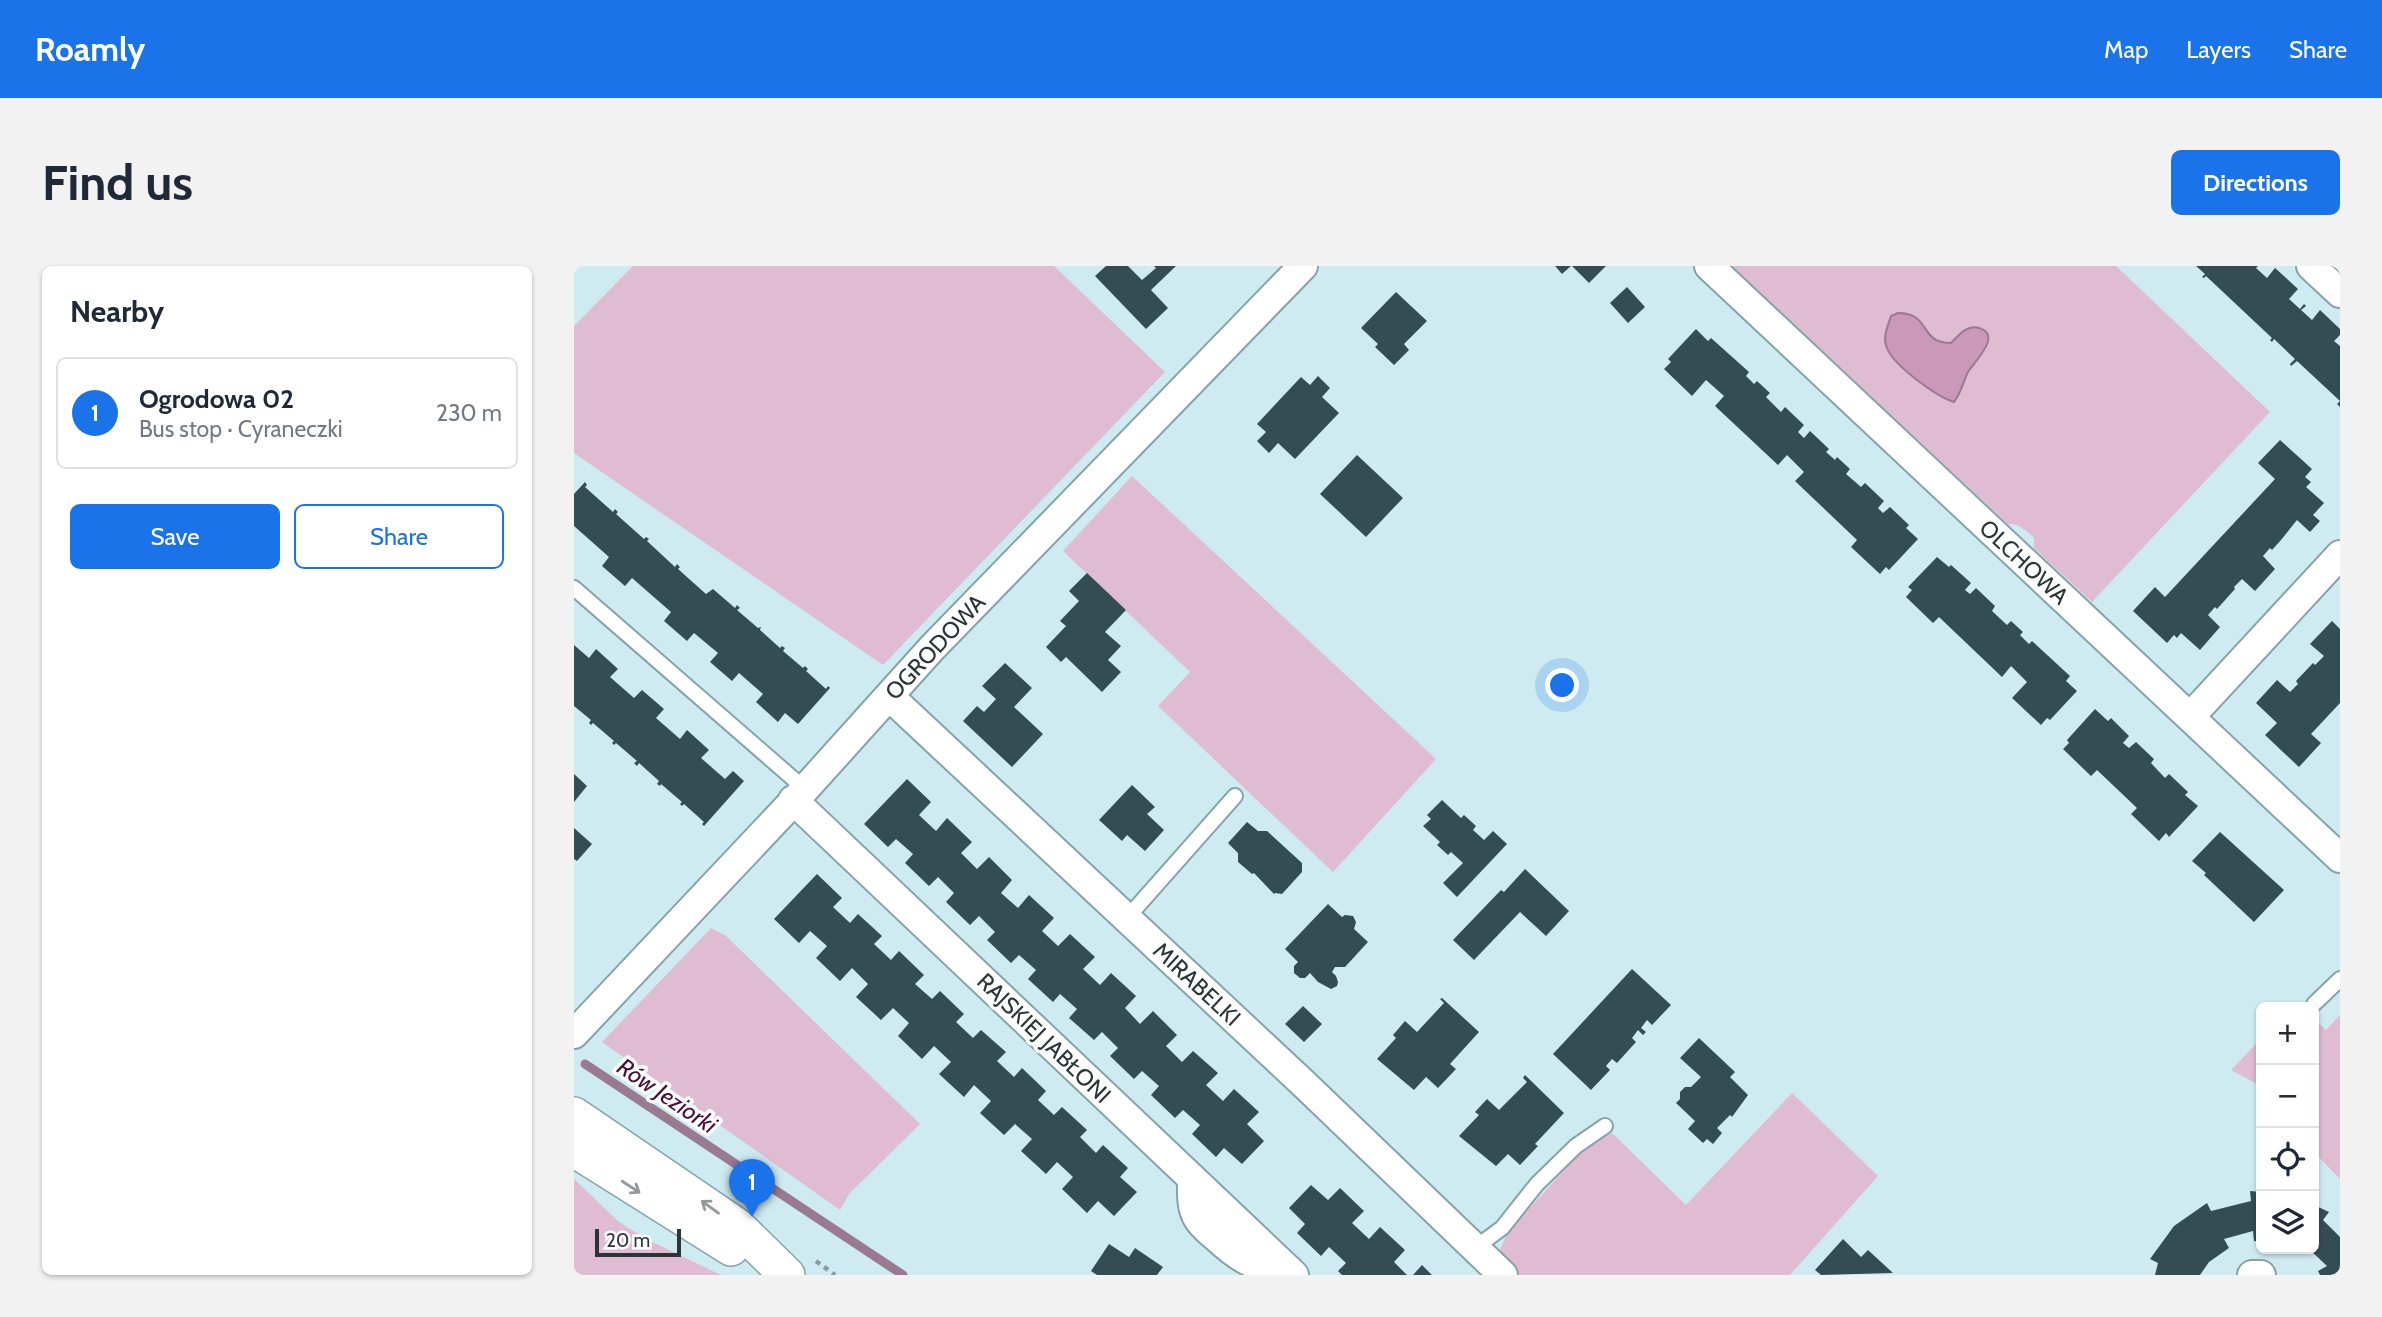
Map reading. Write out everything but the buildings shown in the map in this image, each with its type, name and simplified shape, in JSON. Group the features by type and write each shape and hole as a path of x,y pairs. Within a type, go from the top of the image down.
{"street":[{"name":"OGRODOWA","path":"574,1034 976,602 1303,266"},
{"name":"OLCHOWA","path":"1709,266 2340,858"},
{"path":"2311,266 2340,293"},
{"path":"2190,718 2340,555"},
{"name":"MIRABELKI","path":"890,695 1503,1275"},
{"name":"RAJSKIEJ JABŁONI","path":"799,794 1192,1179 1194,1208 1206,1228 1239,1258 1266,1268 1292,1273"},
{"path":"574,1115 737,1226 783,1272"},
{"path":"574,1149 754,1263 783,1272"},
{"path":"2252,1275 2262,1275"}],"lane":[{"path":"574,588 799,794"},
{"path":"1127,918 1235,796"},
{"path":"2316,1002 2340,979"},
{"path":"1475,1248 1502,1228 1537,1184 1576,1146 1605,1126"}],"shaded area":[{"path":"633,266 1054,266 1165,372 883,665 574,453 574,326"},
{"path":"1730,266 2116,266 2270,412 2092,602 2034,548 2034,538 2019,526 2008,524"},
{"path":"1898,313 1916,318 1929,334 1941,342 1951,343 1963,331 1975,327 1986,331 1988,342 1985,349 1968,372 1954,402 1916,380 1891,355 1885,336 1891,316"},
{"path":"1132,476 1436,759 1333,872 1158,706 1190,672 1063,551"},
{"path":"711,928 726,936 920,1124 849,1194 840,1210 602,1042"},
{"path":"2340,1015 2340,1179 2319,1157 2319,1023 2326,1030"},
{"path":"2256,1044 2256,1083 2231,1070"},
{"path":"1792,1093 1878,1176 1790,1275 1520,1275 1498,1255 1507,1233 1588,1144 1612,1133 1686,1205"},
{"path":"574,1179 618,1221 644,1238 721,1275 574,1275"}],"waterway":[{"name":"Rów Jeziorki","path":"585,1064 903,1275"}],"place":[{"name":"Ogrodowa 02","path":"752,1217"}]}
